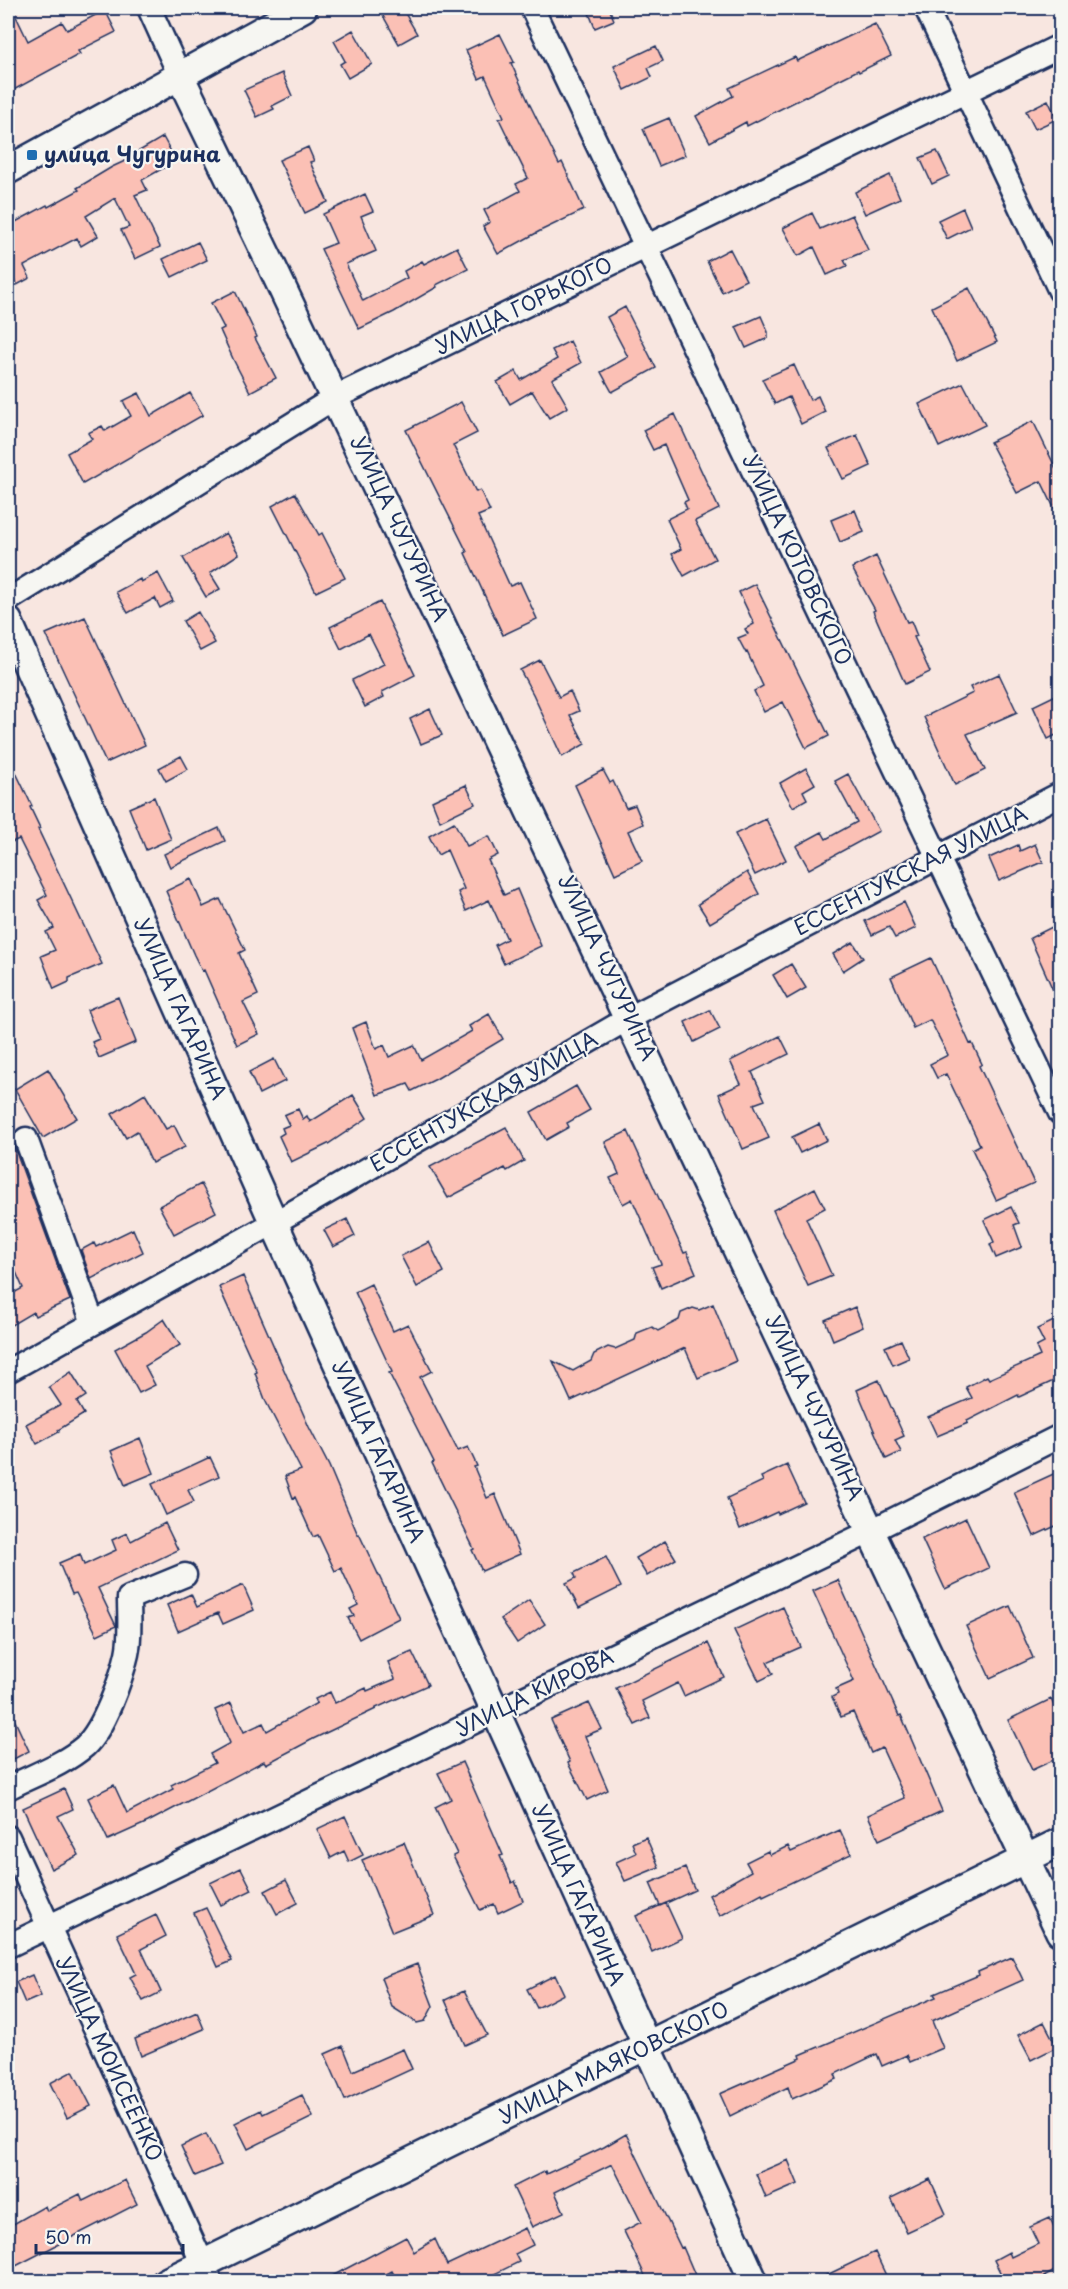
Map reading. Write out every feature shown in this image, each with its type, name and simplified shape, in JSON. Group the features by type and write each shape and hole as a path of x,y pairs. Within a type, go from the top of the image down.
{"street":[{"name":"УЛИЦА ЧУГУРИНА","path":"149,8 631,1017 1060,1932"},
{"path":"8,170 179,74 303,8"},
{"name":"УЛИЦА КОТОВСКОГО","path":"532,8 648,246 1060,1113"},
{"path":"926,8 1060,291"},
{"name":"УЛИЦА ГОРЬКОГО","path":"8,600 336,397 1060,46"},
{"name":"УЛИЦА ГАГАРИНА","path":"8,621 274,1223 754,2282"},
{"name":"ЕССЕНТУКСКАЯ УЛИЦА","path":"8,1371 274,1223 631,1017 1060,794"},
{"path":"26,1139 93,1323"},
{"name":"УЛИЦА КИРОВА","path":"8,1946 872,1531 1060,1436"},
{"path":"8,1788 61,1763 84,1747 97,1733 128,1653 129,1598 185,1575"},
{"name":"УЛИЦА МОИСЕЕНКО","path":"8,1837 207,2272"},
{"name":"УЛИЦА МАЯКОВСКОГО","path":"166,2282 207,2272 647,2047 1060,1842"}],"building":[{"path":"8,8 12,8 28,41 62,22 67,30 105,10 116,32 78,51 80,54 8,93"},
{"path":"392,8 402,8 417,34 399,44 382,14"},
{"path":"587,8 609,8 614,20 595,28"},
{"path":"875,24 891,56 859,72 858,70 747,126 746,122 710,142 696,116 733,96 729,88 795,57 797,61"},
{"path":"353,30 372,64 348,78 340,64 345,61 334,41"},
{"path":"500,34 514,62 511,63 530,105 559,164 562,162 584,210 498,254 483,226 490,222 484,210 520,191 516,184 528,178 499,119 504,117 485,76 479,79 466,50"},
{"path":"656,46 663,61 648,68 652,77 625,90 614,66"},
{"path":"282,73 292,96 272,106 274,109 257,117 244,90"},
{"path":"1048,100 1057,119 1035,129 1026,111"},
{"path":"669,118 685,155 659,166 643,129"},
{"path":"163,137 176,161 142,180 147,190 135,195 160,247 135,259 121,230 129,227 115,198 86,216 98,236 81,246 77,238 24,266 30,278 17,285 10,273 8,275 8,226 79,190 77,188 112,167 138,155 136,153"},
{"path":"308,147 314,161 310,162 328,202 305,213 279,160"},
{"path":"937,151 949,176 932,184 920,158"},
{"path":"890,175 900,198 865,214 855,192"},
{"path":"365,194 373,211 361,216 376,251 346,264 363,301 407,278 404,271 422,261 424,264 457,247 468,269 436,285 437,287 394,312 359,329 321,249 336,243 323,214"},
{"path":"963,208 971,227 947,239 938,220"},
{"path":"812,213 820,229 852,215 868,250 844,260 847,266 827,275 814,247 798,256 783,228"},
{"path":"198,242 207,260 172,277 163,259"},
{"path":"730,249 746,280 722,292 707,261"},
{"path":"969,288 997,342 957,361 932,307"},
{"path":"235,291 257,337 255,338 276,378 250,392 220,330 224,328 211,303"},
{"path":"625,307 656,368 612,392 601,372 628,357 607,317"},
{"path":"761,316 768,332 768,338 746,348 736,327"},
{"path":"570,341 581,363 552,379 568,407 549,418 532,391 510,404 497,382 516,371 521,380 557,359 552,350"},
{"path":"794,365 810,400 818,396 825,412 801,424 789,397 775,404 762,379"},
{"path":"963,383 985,425 939,447 919,404"},
{"path":"139,393 151,416 190,393 203,415 83,484 67,453 92,439 88,433 102,426 105,431 131,416 123,401"},
{"path":"461,402 477,433 453,445 476,492 480,490 490,511 478,516 510,586 520,582 537,619 503,635 465,553 467,552 406,430"},
{"path":"675,414 719,509 695,521 715,559 684,576 672,554 681,549 667,519 687,509 684,502 688,500 664,445 653,450 643,430"},
{"path":"1033,421 1060,477 1060,520 1041,481 1017,493 990,442"},
{"path":"857,435 871,466 843,479 828,448"},
{"path":"295,493 319,535 322,533 345,578 316,592 272,506"},
{"path":"855,510 864,532 840,542 831,520"},
{"path":"226,533 239,554 210,573 220,589 206,597 183,558"},
{"path":"876,556 907,622 911,621 917,636 914,637 930,672 905,684 873,611 875,610 852,568"},
{"path":"158,573 173,601 160,608 155,598 128,613 116,592 140,579 141,582"},
{"path":"755,584 829,736 806,748 783,702 764,712 754,691 763,686 738,638 748,634 745,629 754,624 739,592"},
{"path":"380,602 415,675 382,692 384,697 365,707 352,680 384,664 369,634 341,649 330,627"},
{"path":"198,612 215,643 200,651 183,621"},
{"path":"85,617 145,745 106,763 46,634"},
{"path":"540,660 559,697 570,691 579,711 570,715 585,744 562,757 520,670"},
{"path":"999,674 1017,712 967,734 985,770 955,785 924,717 973,693 970,687"},
{"path":"1060,693 1060,733 1048,739 1033,706"},
{"path":"430,709 442,735 421,744 410,719"},
{"path":"8,756 32,806 30,807 40,828 38,829 102,964 69,978 69,982 54,989 41,956 55,950 46,932 54,928 38,900 47,895 19,839 12,842 8,833"},
{"path":"181,756 188,769 166,781 159,768"},
{"path":"806,768 815,784 803,791 807,799 793,807 780,783"},
{"path":"603,770 610,783 613,781 626,808 635,805 643,824 628,831 642,861 615,874 575,785"},
{"path":"848,774 879,831 809,869 796,846 822,832 826,839 857,822 835,781"},
{"path":"466,785 475,804 440,821 432,801"},
{"path":"154,797 171,839 146,850 129,808"},
{"path":"766,819 786,860 755,875 735,834"},
{"path":"454,822 467,846 489,836 498,855 488,860 504,895 517,889 541,946 504,964 495,945 507,939 489,900 466,911 458,892 464,889 447,850 438,855 429,836"},
{"path":"219,828 225,841 170,867 164,854"},
{"path":"1035,844 1043,862 999,881 989,858 1018,845 1020,851"},
{"path":"747,872 759,894 710,923 698,904"},
{"path":"191,879 203,907 220,899 245,950 239,953 258,995 243,1002 259,1034 237,1045 166,891"},
{"path":"904,902 916,928 895,938 889,927 872,935 865,921"},
{"path":"1060,923 1060,1006 1030,938"},
{"path":"853,942 863,958 843,971 833,954"},
{"path":"931,958 970,1044 972,1043 982,1064 979,1066 1034,1183 996,1200 972,1149 980,1145 964,1111 946,1074 937,1078 930,1064 948,1055 930,1020 913,1028 891,977"},
{"path":"791,964 806,988 787,999 773,975"},
{"path":"118,997 136,1042 99,1058 92,1042 99,1039 87,1010"},
{"path":"710,1010 720,1029 694,1042 685,1022"},
{"path":"489,1014 503,1039 412,1091 408,1084 377,1095 352,1028 366,1022 376,1049 384,1045 389,1057 414,1045 421,1060 472,1031 469,1026"},
{"path":"780,1036 789,1054 752,1072 765,1100 754,1104 769,1138 743,1149 719,1094 741,1084 730,1061"},
{"path":"274,1059 285,1081 259,1094 249,1072"},
{"path":"48,1069 77,1118 43,1138 15,1089"},
{"path":"576,1086 590,1110 567,1123 569,1127 546,1140 531,1112"},
{"path":"145,1094 166,1129 174,1125 185,1147 152,1163 137,1131 126,1138 112,1114"},
{"path":"353,1095 367,1118 328,1144 291,1162 279,1136 284,1133 282,1128 289,1125 284,1115 298,1109 303,1119 307,1116 310,1122"},
{"path":"8,1116 15,1132 13,1144 70,1300 35,1316 33,1312 8,1327 8,1296 23,1288 8,1254"},
{"path":"819,1124 827,1140 800,1153 792,1137"},
{"path":"506,1127 524,1161 507,1171 505,1168 448,1198 430,1167"},
{"path":"628,1131 684,1253 687,1252 696,1273 661,1288 652,1267 661,1264 632,1199 623,1204 610,1178 619,1174 605,1142"},
{"path":"201,1184 216,1212 174,1234 159,1206"},
{"path":"815,1188 825,1208 806,1218 832,1276 808,1286 773,1210"},
{"path":"1011,1207 1019,1223 1014,1225 1022,1247 996,1258 990,1244 994,1242 984,1220"},
{"path":"347,1219 355,1236 333,1247 324,1230"},
{"path":"133,1229 143,1252 91,1279 81,1250 94,1243 96,1247"},
{"path":"429,1242 444,1272 417,1287 401,1256"},
{"path":"243,1276 358,1535 399,1618 359,1639 348,1618 354,1616 350,1609 358,1605 341,1568 335,1571 318,1535 313,1537 295,1497 293,1498 285,1476 301,1470 266,1402 255,1373 257,1372 219,1287"},
{"path":"371,1284 393,1331 408,1324 432,1371 420,1377 458,1451 468,1447 477,1466 474,1467 487,1498 495,1494 520,1554 482,1571 472,1550 474,1549 432,1463 434,1462 389,1373 392,1372 355,1292"},
{"path":"713,1304 736,1361 698,1378 685,1348 571,1401 553,1361 573,1371 591,1361 594,1354 608,1347 615,1349 635,1340 637,1333 652,1327 658,1331 679,1320 681,1313 693,1308 699,1310"},
{"path":"855,1307 863,1327 833,1340 825,1320"},
{"path":"1060,1318 1060,1378 1019,1397 1018,1395 967,1421 968,1423 937,1436 928,1417 972,1398 966,1387 987,1376 989,1379 1040,1356 1036,1347 1044,1343 1037,1329"},
{"path":"164,1319 180,1345 145,1366 155,1385 139,1393 115,1349"},
{"path":"901,1340 909,1358 893,1365 885,1347"},
{"path":"71,1372 86,1396 77,1402 84,1414 37,1444 26,1424 61,1405 49,1387"},
{"path":"879,1380 904,1436 895,1440 901,1452 886,1459 857,1390"},
{"path":"140,1438 154,1473 125,1485 111,1451"},
{"path":"210,1457 219,1476 188,1490 194,1502 166,1515 152,1484"},
{"path":"787,1465 804,1502 740,1529 727,1498 763,1481 761,1477"},
{"path":"1060,1471 1060,1524 1034,1536 1014,1492"},
{"path":"966,1518 989,1568 945,1589 922,1539"},
{"path":"165,1523 178,1550 98,1588 116,1626 97,1635 76,1593 72,1594 59,1563 80,1554 84,1565 116,1550 112,1540 127,1533 131,1541"},
{"path":"665,1541 676,1559 647,1576 636,1558"},
{"path":"606,1557 621,1587 579,1608 566,1583 576,1578 574,1573"},
{"path":"838,1580 899,1716 901,1715 942,1811 879,1840 868,1815 905,1798 882,1748 871,1753 853,1712 841,1717 832,1697 838,1694 836,1689 854,1681 813,1591"},
{"path":"243,1585 254,1610 223,1624 218,1613 178,1631 167,1605 191,1594 197,1607"},
{"path":"529,1600 545,1624 517,1643 501,1619"},
{"path":"1010,1606 1033,1658 990,1678 966,1626"},
{"path":"783,1607 801,1647 767,1662 773,1674 759,1681 734,1630"},
{"path":"708,1643 724,1677 684,1696 678,1683 642,1701 650,1718 635,1725 616,1688"},
{"path":"412,1652 428,1685 376,1708 266,1764 264,1761 148,1822 108,1840 88,1798 114,1785 127,1813 173,1789 171,1785 215,1763 210,1754 230,1743 215,1710 231,1703 244,1732 263,1723 267,1731 317,1703 315,1699 330,1692 335,1703 366,1688 367,1691 395,1679 388,1662"},
{"path":"1051,1699 1060,1719 1060,1757 1032,1770 1008,1720"},
{"path":"589,1703 602,1729 585,1736 608,1790 587,1800 568,1763 570,1762 551,1720"},
{"path":"8,1706 29,1751 8,1762"},
{"path":"462,1762 503,1855 500,1856 512,1883 515,1881 523,1901 498,1913 494,1904 480,1910 453,1856 457,1854 435,1807 451,1799 438,1773"},
{"path":"64,1789 73,1809 58,1816 79,1855 51,1869 23,1808"},
{"path":"345,1816 363,1855 349,1862 344,1851 331,1858 317,1829"},
{"path":"840,1830 851,1854 763,1896 762,1893 720,1916 709,1895 751,1871 746,1862 768,1851 770,1855 788,1846 791,1852"},
{"path":"646,1837 659,1867 625,1881 616,1862 636,1853 632,1843"},
{"path":"404,1842 434,1915 392,1932 362,1860"},
{"path":"241,1868 252,1890 221,1905 210,1883"},
{"path":"685,1868 695,1890 660,1906 650,1883"},
{"path":"286,1880 298,1903 277,1914 265,1891"},
{"path":"666,1903 682,1938 652,1952 636,1916"},
{"path":"206,1908 232,1961 218,1967 194,1913"},
{"path":"156,1915 166,1936 141,1949 161,1992 143,2001 130,1977 136,1974 117,1934"},
{"path":"1012,1957 1023,1980 932,2021 943,2048 910,2062 907,2055 882,2066 877,2054 835,2074 837,2079 792,2099 788,2087 730,2116 720,2094 801,2058 800,2055 936,1997 934,1994 979,1975 978,1972"},
{"path":"417,1964 433,2006 425,2021 417,2023 392,2007 381,1978"},
{"path":"32,1975 41,1996 25,2003 16,1982"},
{"path":"555,1975 564,1994 537,2008 527,1989"},
{"path":"464,1991 487,2035 465,2045 445,2000"},
{"path":"197,2012 204,2029 141,2056 135,2039"},
{"path":"1044,2022 1057,2047 1031,2060 1018,2035"},
{"path":"343,2046 353,2071 403,2049 412,2069 345,2100 325,2054"},
{"path":"73,2071 91,2106 67,2118 50,2083"},
{"path":"302,2095 313,2117 248,2149 235,2123 261,2110 263,2114"},
{"path":"206,2134 221,2165 195,2176 181,2146"},
{"path":"626,2134 681,2248 683,2247 698,2282 648,2282 624,2231 641,2222 612,2164 555,2192 564,2212 532,2227 513,2187 604,2147"},
{"path":"788,2160 798,2184 766,2198 756,2174"},
{"path":"930,2179 946,2214 907,2232 891,2198"},
{"path":"125,2180 137,2204 8,2270 8,2227 45,2206 47,2211 80,2194 83,2201"},
{"path":"1050,2218 1056,2231 1060,2229 1060,2268 1035,2282 1005,2282 994,2260 1009,2252 1011,2257 1038,2244 1030,2227"},
{"path":"525,2228 533,2245 515,2254 519,2262 478,2282 398,2282 392,2271 372,2282 321,2282 406,2237 414,2252 435,2239 447,2265"},
{"path":"875,2252 889,2282 812,2282"}],"place":[{"name":"улица Чугурина","path":"32,155"}]}
